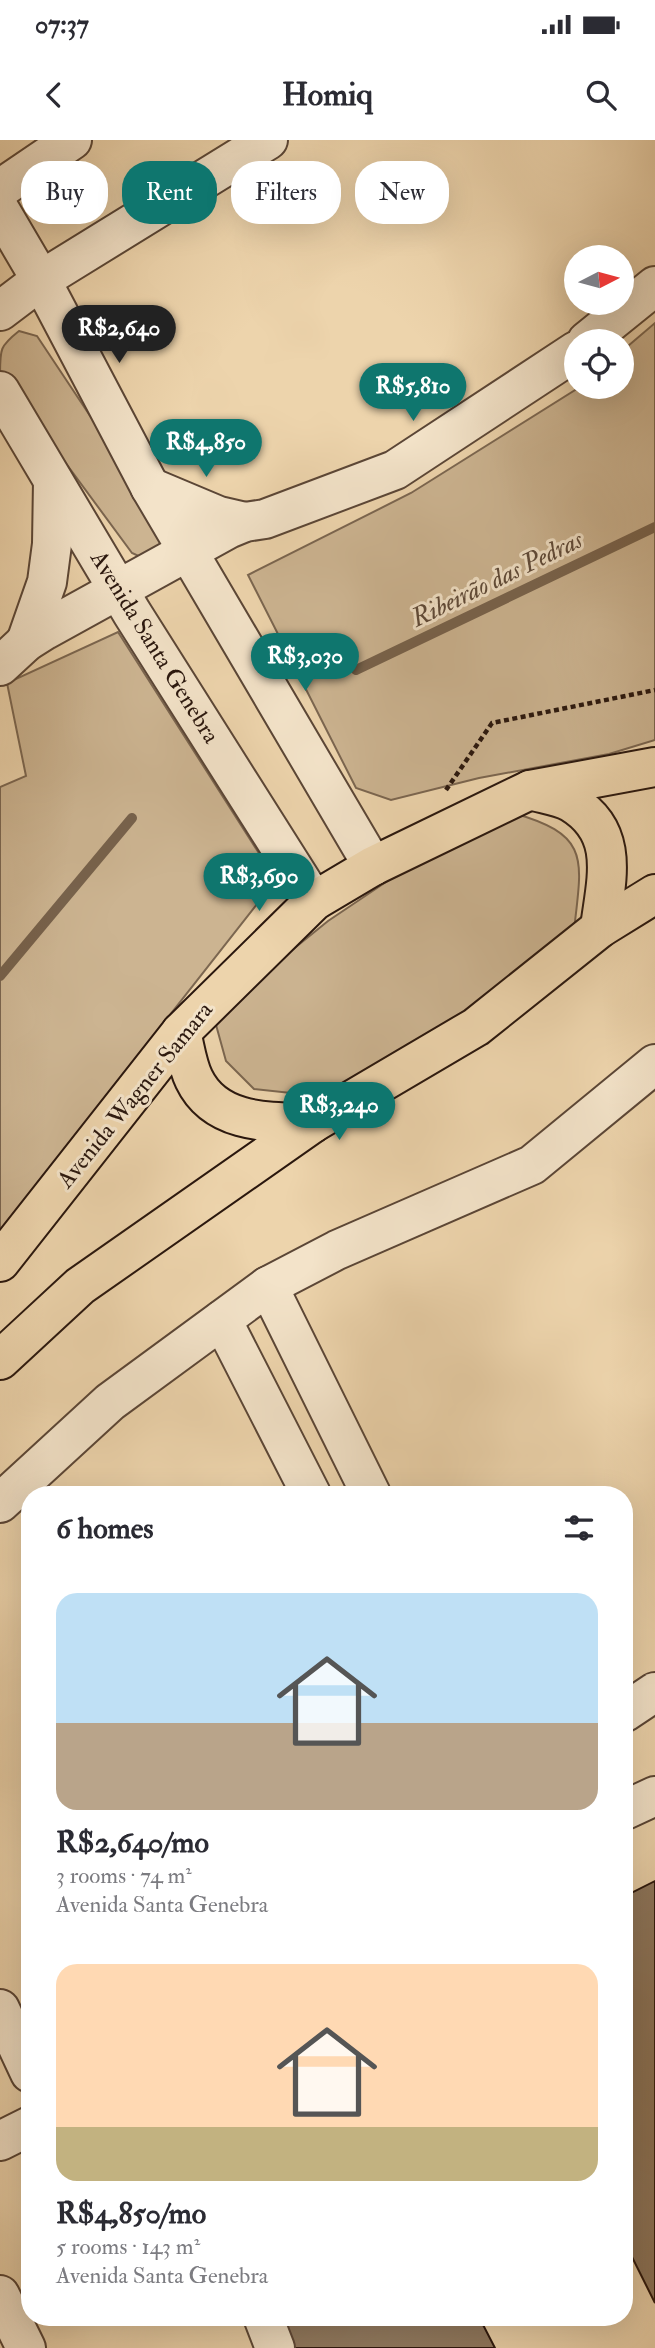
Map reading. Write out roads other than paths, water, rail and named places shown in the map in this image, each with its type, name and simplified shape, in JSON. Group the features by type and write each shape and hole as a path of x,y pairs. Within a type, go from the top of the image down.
{"main road":[{"name":"Avenida Wagner Samara","path":"0,1262 181,1032 314,901 373,866 530,790 655,767"},
{"path":"530,790 572,803 603,833 608,864 600,928"},
{"path":"0,1360 80,1286 313,1123 475,1027 600,928 655,894"},
{"path":"181,1032 194,1080 219,1108 254,1122 313,1123"}],"street":[{"path":"0,189 72,140"},
{"path":"0,311 41,280 268,140"},
{"path":"0,210 41,280 192,562 373,866"},
{"path":"602,329 655,285"},
{"path":"9,659 125,601 255,521 395,470 564,359"},
{"name":"Avenida Santa Genebra","path":"0,391 125,601 314,901"},
{"path":"9,659 47,582 52,544 53,481"},
{"path":"150,488 219,516 255,521"},
{"path":"0,1503 110,1402 268,1286 337,1250 532,1165 655,1064"},
{"path":"268,1286 367,1486"},
{"path":"222,1320 307,1486"},
{"path":"633,1707 655,1692"},
{"path":"633,1806 655,1796"},
{"path":"0,2010 21,2054"},
{"path":"0,2141 21,2130"},
{"path":"0,2295 26,2348"},
{"path":"267,2326 275,2348"}],"waterway":[{"name":"Ribeirão das Pedras","path":"356,670 655,527"},
{"name":"Ribeirão das Pedras","path":"0,976 132,818"}]}
